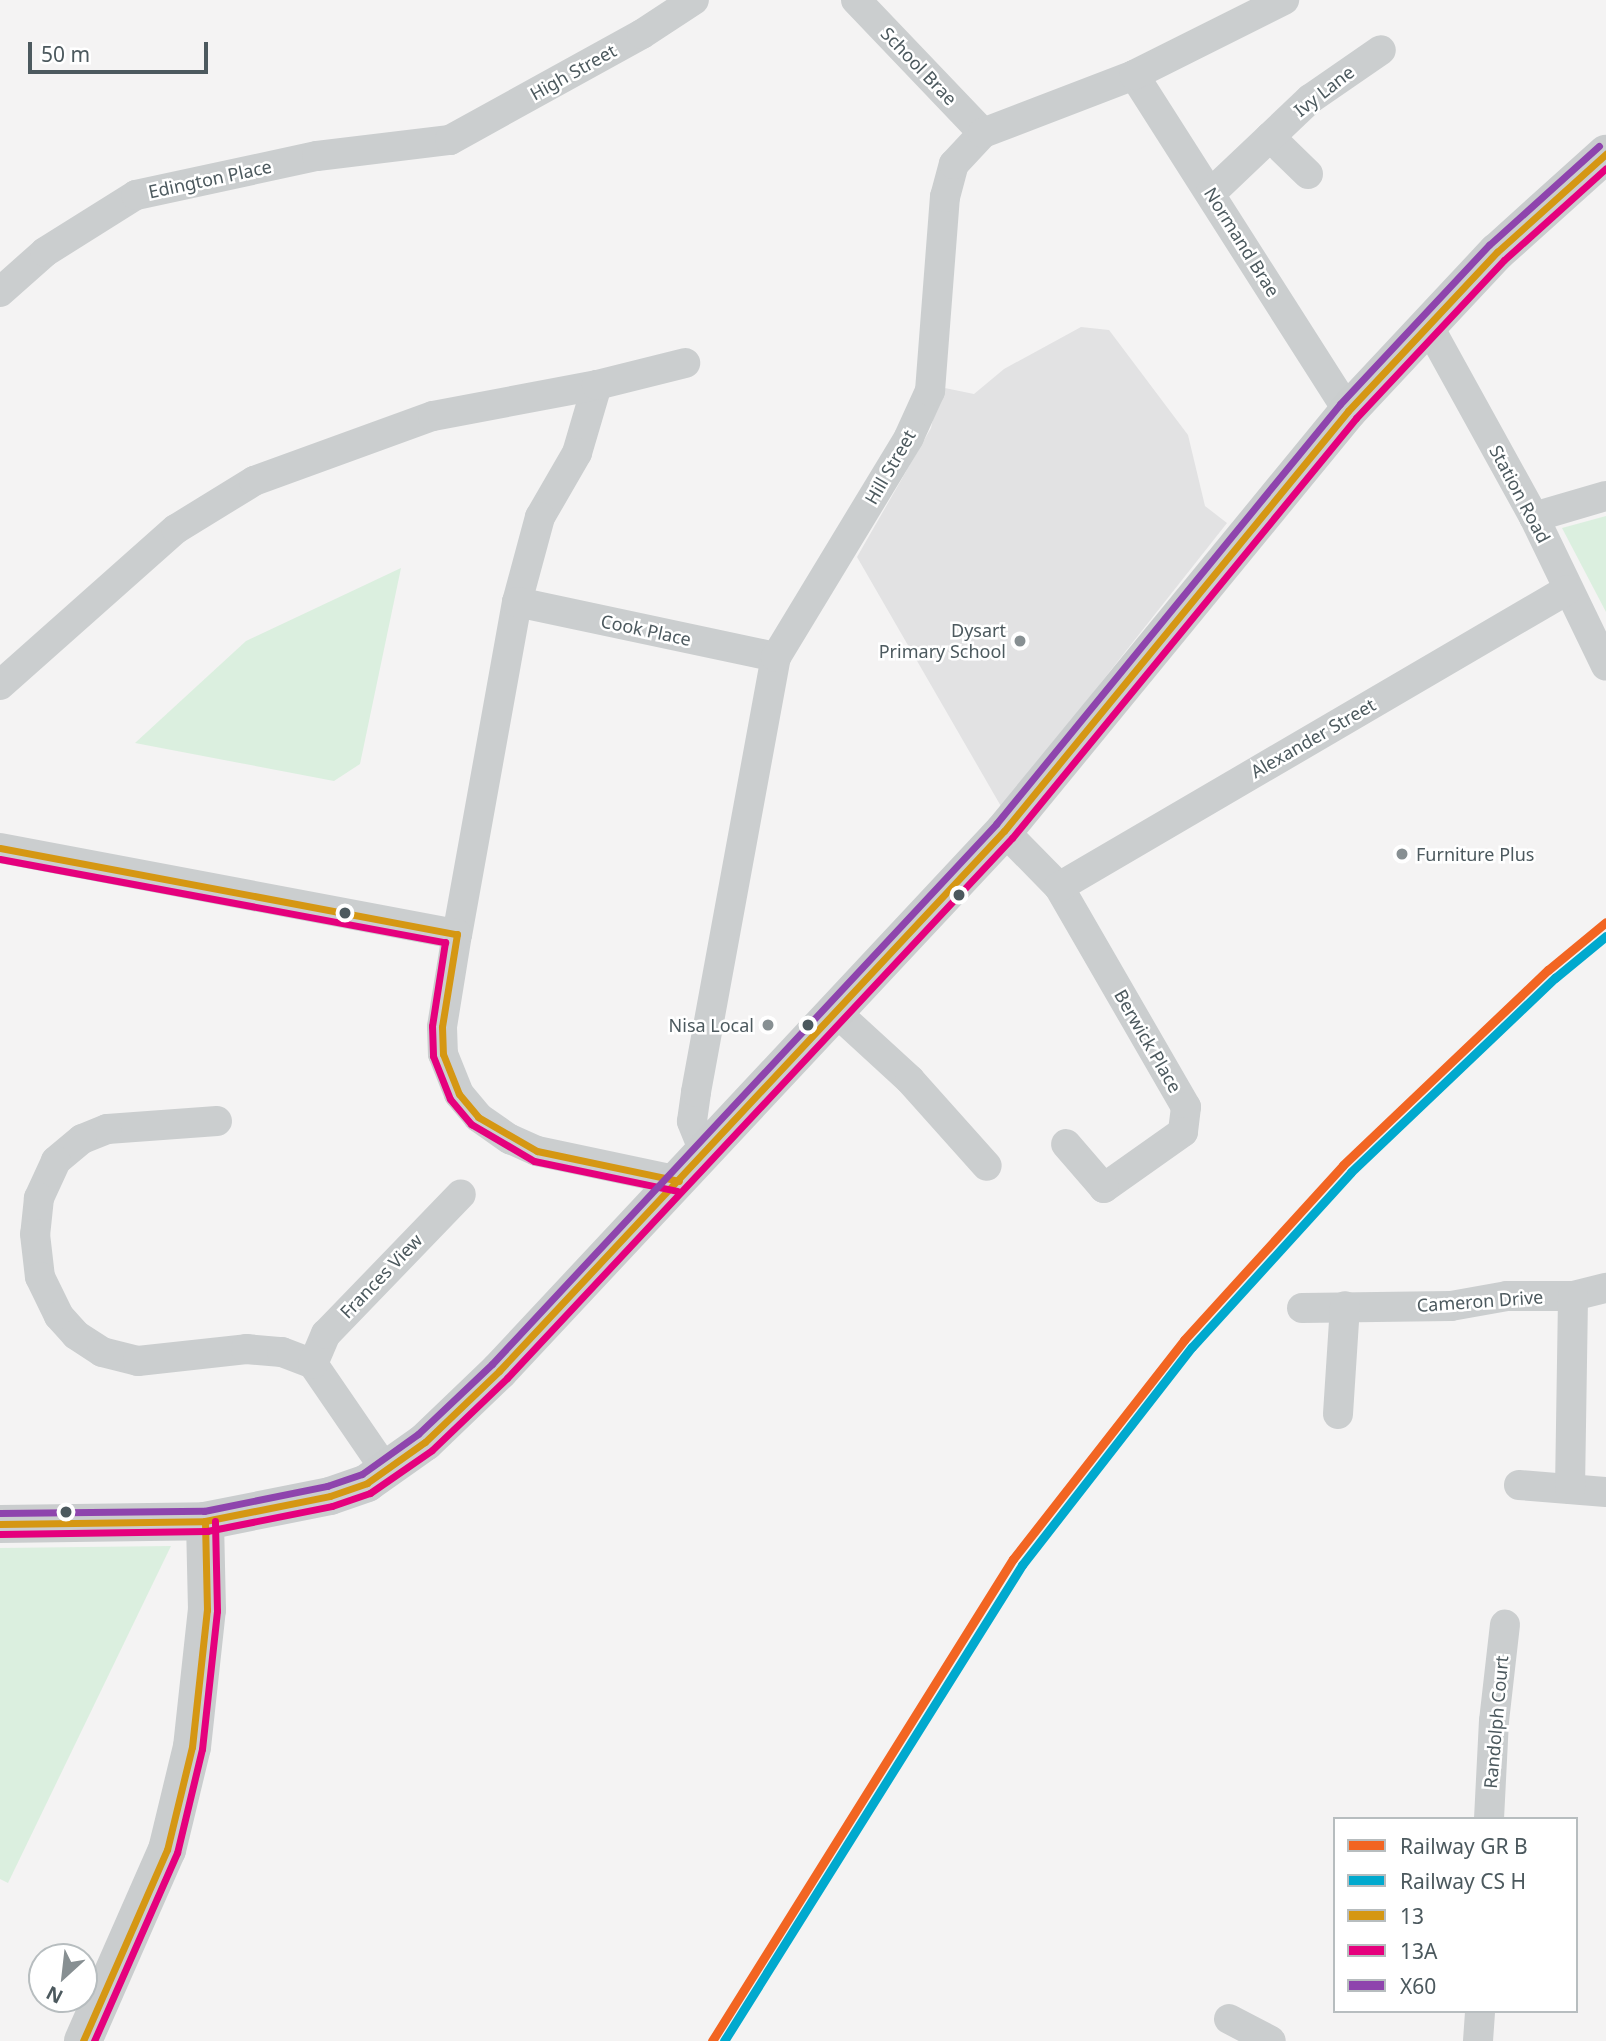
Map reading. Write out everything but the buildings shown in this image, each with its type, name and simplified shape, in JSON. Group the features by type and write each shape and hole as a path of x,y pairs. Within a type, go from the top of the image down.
{"main road":[{"path":"0,1524 205,1521 330,1496 387,1472 447,1423 692,1167 1004,831 1348,411 1516,234 1606,154"},
{"path":"83,2041 167,1850 192,1747 207,1610 205,1521"}],"street":[{"name":"High Street","path":"450,140 642,34 694,0"},
{"name":"School Brae","path":"856,0 983,133"},
{"name":"Hill Street","path":"692,1167 692,1121 696,1091 776,657 909,437 930,391 945,197 954,164 983,133 1134,75 1284,0"},
{"name":"Ivy Lane","path":"1211,193 1335,78 1381,50"},
{"name":"Normand Brae","path":"1134,75 1348,411"},
{"path":"1270,137 1308,174"},
{"name":"Edington Place","path":"0,292 45,252 136,195 317,156 450,140"},
{"name":"Station Road","path":"1428,325 1534,517 1606,666"},
{"path":"0,685 176,529 254,481 433,416 597,385 685,363"},
{"path":"597,385 578,453 540,517 517,602 457,934 442,1027 443,1054 459,1094 478,1117 537,1151 692,1167"},
{"path":"1534,517 1606,496"},
{"name":"Alexander Street","path":"1059,887 1567,590"},
{"name":"Cook Place","path":"517,602 776,657"},
{"name":"Berwick Place","path":"1004,831 1059,887 1186,1107 1183,1132 1104,1188 1066,1144"},
{"path":"0,848 457,934"},
{"path":"836,1013 910,1080 987,1166"},
{"path":"218,1121 107,1129 82,1139 56,1161 39,1198 36,1234 40,1277 59,1316 76,1335 102,1352 138,1361 246,1349 282,1352 313,1364 387,1472"},
{"name":"Frances View","path":"313,1364 326,1334 461,1194"},
{"name":"Cameron Drive","path":"1302,1308 1451,1306 1507,1296 1573,1296 1606,1288"},
{"path":"1570,1489 1573,1296"},
{"path":"1338,1414 1345,1306"},
{"path":"1519,1485 1606,1492"},
{"name":"Randolph Court","path":"1489,1817 1505,1625"},
{"path":"1478,2041 1480,2013"},
{"path":"1229,2019 1271,2041"}],"shaded area":[{"name":"Dysart Primary School","path":"1081,327 1109,330 1188,435 1205,506 1227,523 1002,808 857,557 931,428 940,387 974,394 1004,369"}],"green space":[{"path":"1606,516 1606,612 1562,528"},
{"path":"401,568 360,764 334,781 135,743 246,641"},
{"path":"171,1546 8,1883 0,1879 0,1548"}],"transit line":[{"name":"X60","path":"0,1513 204,1511 327,1486 362,1474 418,1434 492,1364 996,824 1340,404 1489,245 1599,146"},
{"name":"13","path":"0,1524 205,1521 330,1496 367,1483 425,1442 499,1371 1004,831 1348,411 1497,252 1606,154"},
{"name":"13A","path":"0,1534 207,1531 332,1506 370,1493 432,1450 507,1378 1012,838 1356,418 1504,260 1606,168"},
{"name":"13","path":"0,848 457,934 442,1027 443,1054 459,1094 478,1117 537,1151 679,1181"},
{"name":"13A","path":"0,859 445,942 432,1026 433,1056 450,1099 471,1124 534,1161 677,1191"},
{"path":"712,2041 1013,1559 1184,1340 1343,1165 1548,970 1606,922"},
{"path":"724,2041 1022,1565 1192,1347 1351,1172 1555,978 1606,936"},
{"name":"13","path":"83,2041 167,1850 192,1747 207,1610 205,1521"},
{"name":"13A","path":"94,2041 177,1853 202,1749 217,1611 215,1521"}],"place":[{"name":"Dysart Primary School","path":"1020,641"},
{"name":"Furniture Plus","path":"1402,854"},
{"name":"Nisa Local","path":"768,1025"}]}
